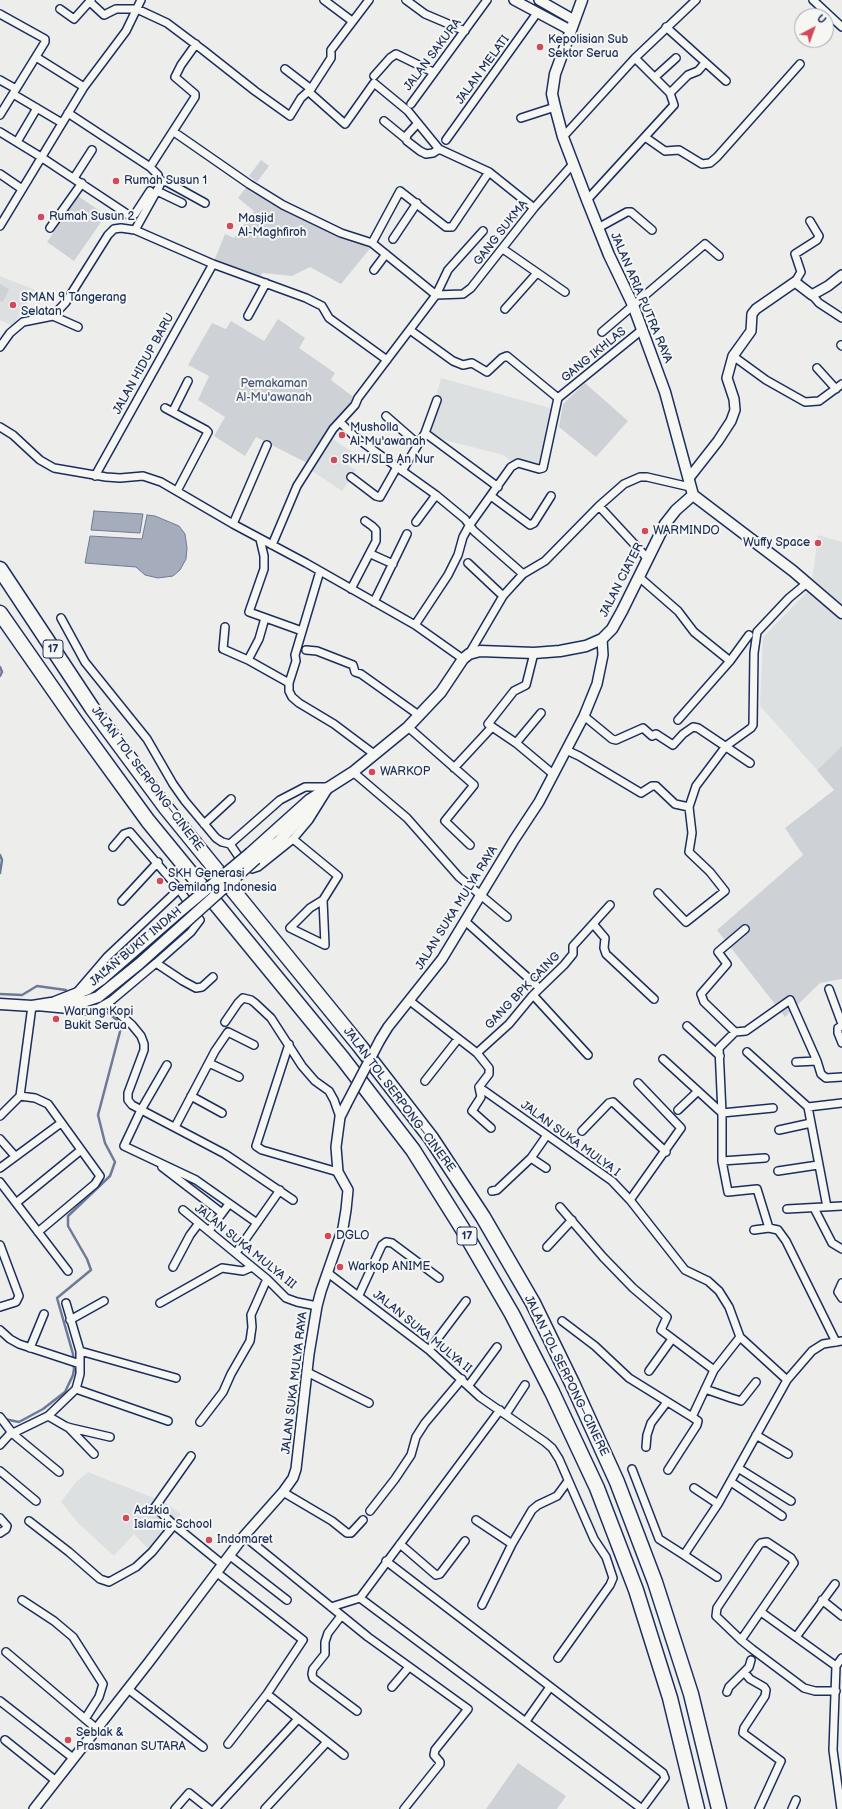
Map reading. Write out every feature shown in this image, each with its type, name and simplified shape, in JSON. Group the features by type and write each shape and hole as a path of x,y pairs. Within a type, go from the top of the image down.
{"highway":[{"name":"JALAN TOL SERPONG–CINERE","path":"0,569 92,708 166,808 359,1045 431,1138 491,1230 533,1303 572,1383 617,1482 655,1582 691,1694 719,1809"},
{"name":"JALAN TOL SERPONG–CINERE","path":"0,613 76,722 148,821 344,1059 413,1150 466,1235 512,1314 552,1392 597,1488 636,1590 670,1698 697,1809"}],"main road":[{"name":"JALAN ARIA PUTRA RAYA","path":"582,0 555,74 552,94 563,137 586,200 633,305 665,392 690,487"},
{"name":"JALAN CIATER","path":"602,639 612,629 666,524 690,487"},
{"path":"690,487 842,613"},
{"path":"466,657 480,651 534,653 575,649 602,639"},
{"name":"JALAN BUKIT INDAH","path":"51,1003 88,989 101,980 177,914 253,856 279,841 330,787 353,772 408,728 441,692 466,657"},
{"name":"JALAN BUKIT INDAH","path":"0,1004 32,1006 51,1003 80,1002 98,997 133,969 186,922 253,856"}],"street":[{"path":"0,226 84,87 126,31 141,0"},
{"path":"324,0 352,21"},
{"path":"60,9 74,19 90,1 106,16 116,10 136,9 167,23 255,91 288,115 291,115 301,98 310,90 331,58 331,50 369,0"},
{"path":"406,0 425,14 465,31"},
{"name":"JALAN SAKURA","path":"411,104 487,0"},
{"path":"514,0 570,30"},
{"path":"563,137 635,58 696,0"},
{"path":"813,0 842,27"},
{"path":"543,1 574,20"},
{"name":"JALAN MELATI","path":"446,140 537,13"},
{"path":"0,14 45,39 45,42 0,114"},
{"path":"666,28 726,81"},
{"path":"150,168 195,97 195,94 176,79 175,75 196,44"},
{"path":"374,76 390,58 396,54 433,72"},
{"path":"36,57 84,87"},
{"path":"586,200 674,106 675,103 670,93 635,58"},
{"path":"655,77 676,58"},
{"path":"670,93 688,75 698,71 705,63"},
{"path":"645,137 665,151 679,150 702,164 710,163 800,64"},
{"path":"285,69 310,90 345,124 374,83 408,111 440,149 489,172 534,208"},
{"path":"0,80 37,108 62,123"},
{"path":"521,118 555,106"},
{"path":"17,142 37,108"},
{"path":"68,113 150,168 158,175 160,181 135,230"},
{"path":"384,121 420,152 426,154 433,153 440,149"},
{"path":"406,139 407,135 418,123"},
{"path":"0,132 42,157 130,216 135,214 154,191"},
{"path":"174,132 283,205 341,233 372,243 436,295"},
{"path":"74,178 92,150"},
{"name":"GANG SUKMA","path":"436,295 467,292 534,208 573,164"},
{"path":"372,243 398,192 401,190 446,228 452,227 489,172"},
{"path":"0,174 22,189"},
{"path":"160,181 167,182 205,203"},
{"path":"50,228 82,183"},
{"path":"154,191 182,204"},
{"path":"393,239 417,203"},
{"path":"598,228 627,212 631,212 652,230"},
{"path":"0,427 13,435 40,460 59,470 95,476 120,478 144,476 152,478 415,625 466,657 503,596 523,574 545,561 599,506 624,484 640,477 647,477 690,487 731,421 735,410 734,399 727,378 733,356 751,331 752,314 756,309 795,282 801,272 795,254 817,240 819,236 810,222"},
{"path":"53,316 66,302 111,231 121,228 135,230 212,264 306,298 322,306 329,318 387,360"},
{"path":"272,545 297,486 333,429 355,405 358,398 436,295 448,270 483,231"},
{"path":"602,332 705,244 719,256"},
{"path":"503,248 565,292"},
{"path":"374,270 386,254"},
{"name":"JALAN HIDUP BARU","path":"95,476 212,264"},
{"path":"505,309 537,273"},
{"path":"812,295 828,286 842,275"},
{"path":"795,282 812,295 819,304 842,318"},
{"path":"248,316 266,283"},
{"path":"0,346 10,333 23,322 53,316 78,327"},
{"name":"GANG IKHLAS","path":"558,398 642,329"},
{"path":"410,330 453,361 463,365 472,364 487,372 502,358 507,356 558,398 543,468 539,469 516,463 511,467 469,526 463,537 458,555 448,575 415,625"},
{"path":"733,356 766,380 805,402 819,401 839,387 818,368"},
{"path":"173,411 188,381"},
{"path":"351,478 376,496 380,497 425,434 437,400"},
{"path":"165,408 173,411 208,432 177,491"},
{"path":"386,416 418,444"},
{"path":"340,422 355,436 465,518 469,526 523,574"},
{"path":"425,434 498,487"},
{"path":"232,524 267,445"},
{"path":"416,522 436,495"},
{"path":"491,496 530,525 534,523 551,496"},
{"path":"599,506 648,559"},
{"path":"351,589 376,540 376,530 364,521"},
{"path":"374,602 407,534"},
{"path":"260,539 264,556 264,570 248,612 302,631"},
{"path":"373,555 393,564"},
{"path":"468,563 503,596"},
{"path":"320,571 295,655 296,661 289,684 289,690 292,697 343,730 374,754"},
{"path":"639,577 678,611 694,632 730,661"},
{"path":"658,893 686,922 725,891 710,872 688,852 692,833 689,807 696,786 726,746 753,725 754,653 757,632 789,598 807,583"},
{"path":"61,618 85,662 147,739 173,784 216,838 222,842 230,844 241,860 252,869 258,867 293,839 309,820 330,787"},
{"path":"248,660 259,639 265,618"},
{"path":"225,626 223,649 248,660 289,684"},
{"path":"678,720 730,661 749,635"},
{"name":"JALAN SUKA MULYA RAYA","path":"34,1809 128,1689 229,1555 283,1492 293,1478 296,1469 307,1372 317,1306 343,1228 348,1195 346,1186 338,1172 336,1148 340,1117 388,1027 442,959 480,895 539,802 584,716 597,684 603,655 602,639"},
{"path":"306,650 317,651 353,665 354,672 362,675 420,716"},
{"path":"534,653 526,685 514,690 488,724 516,743 553,774"},
{"path":"516,743 541,713"},
{"path":"584,716 612,739 616,740 643,728 652,736 656,734 673,745 683,734 693,727 698,728 750,763"},
{"path":"454,768 492,727"},
{"path":"408,728 474,785 445,821 470,845"},
{"path":"566,750 579,756 641,793 652,786 656,786 674,804 689,807"},
{"path":"353,772 407,818 455,873 507,918"},
{"path":"230,844 280,800 305,787 330,787"},
{"path":"204,824 231,799"},
{"path":"0,1116 20,1096 32,1006 84,1011 98,1008 107,1003 156,963 191,932 200,920 158,862 130,832 126,833 113,847"},
{"path":"293,839 338,876 323,900 310,908 290,928 325,945 323,900"},
{"path":"122,901 158,862"},
{"path":"75,993 107,957 179,889"},
{"name":"GANG BPK CAING","path":"477,1053 509,1024 533,995 564,965 573,954 573,946 594,925 610,905"},
{"path":"465,921 536,985"},
{"path":"594,925 605,938 604,948 606,954 654,999"},
{"path":"735,1032 704,1002 701,994 727,964 718,952 745,929"},
{"path":"156,963 196,988 202,987 212,977"},
{"path":"829,989 842,1025 838,1028 838,1033 842,1043"},
{"path":"533,995 588,1055"},
{"path":"226,1022 238,1002 246,998 255,1003 270,1018 289,1044 302,1066 315,1081 329,1091 340,1117"},
{"path":"769,1228 756,1189 728,1192 722,1161 722,1113 719,1048 735,1032 746,1031 790,1000 824,1077 842,1077"},
{"path":"410,1001 477,1053 490,1071 479,1087 482,1095 481,1099 472,1112 491,1128"},
{"path":"107,1003 130,1023 141,1036 144,1044 144,1050 128,1093 128,1100 132,1105 225,1154 294,1200"},
{"path":"687,1026 720,1056"},
{"path":"175,1127 209,1063 228,1032 254,1045"},
{"path":"425,1081 458,1039"},
{"path":"289,1044 256,1146 262,1150 338,1172"},
{"path":"747,1052 808,1107 827,1207"},
{"path":"663,1059 722,1113 773,1108"},
{"path":"796,1062 817,1060"},
{"path":"209,1063 239,1077"},
{"path":"167,1065 141,1110 124,1146 196,1180 257,1223"},
{"path":"630,1200 666,1152 681,1128 638,1083"},
{"name":"JALAN SUKA MULYA I","path":"479,1087 612,1181 630,1200 685,1270 708,1281 719,1291 729,1307 740,1337 787,1380"},
{"path":"678,1110 698,1091"},
{"path":"20,1096 36,1098 46,1102 99,1174 98,1180 38,1232"},
{"path":"191,1096 222,1113"},
{"path":"582,1131 609,1103 612,1102 666,1152"},
{"path":"808,1107 842,1103"},
{"path":"0,1168 61,1123"},
{"path":"779,1130 811,1123"},
{"path":"492,1191 497,1190 531,1158 547,1135"},
{"path":"0,1139 15,1156"},
{"path":"16,1203 81,1150"},
{"path":"150,1158 222,1213"},
{"path":"531,1158 546,1168"},
{"path":"722,1161 765,1158"},
{"path":"778,1171 818,1165"},
{"path":"0,1182 68,1271"},
{"path":"238,1250 280,1190"},
{"path":"211,1228 229,1204"},
{"path":"787,1209 842,1206"},
{"path":"560,1207 633,1288 667,1317 661,1330 714,1370"},
{"path":"814,1208 832,1243 842,1249"},
{"name":"JALAN SUKA MULYA III","path":"183,1210 267,1279 286,1298 317,1306"},
{"path":"547,1247 572,1220"},
{"path":"173,1267 190,1235 199,1223"},
{"path":"684,1555 718,1504 787,1380 812,1351 824,1344 839,1342 786,1241 778,1230 769,1228 754,1230"},
{"path":"358,1295 382,1245 386,1242 392,1243 439,1278"},
{"path":"0,1245 19,1296 16,1302 0,1307"},
{"path":"160,1302 222,1268 243,1271 252,1267"},
{"name":"JALAN SUKA MULYA II","path":"328,1273 429,1350 469,1385 480,1397 552,1448 559,1459 594,1539 606,1557 613,1578 610,1585 558,1658"},
{"path":"200,1422 223,1392 231,1374 250,1341 252,1327 251,1315 267,1279"},
{"path":"842,1283 838,1292 842,1298"},
{"path":"70,1320 104,1300"},
{"path":"429,1350 466,1301"},
{"path":"0,1445 11,1431 48,1416 76,1389 80,1374 77,1363 80,1351 66,1303"},
{"path":"30,1348 44,1314"},
{"path":"562,1320 595,1346 629,1378 698,1421 697,1425 668,1470"},
{"path":"0,1330 10,1339 30,1348 77,1363"},
{"path":"692,1417 714,1370 740,1337"},
{"path":"649,1371 672,1339"},
{"path":"469,1385 497,1347"},
{"path":"80,1351 176,1378"},
{"path":"307,1372 369,1403"},
{"path":"370,1511 395,1479 411,1455 416,1437 425,1423 462,1379"},
{"path":"705,1388 741,1401 756,1382"},
{"path":"506,1414 525,1385"},
{"path":"76,1389 168,1421"},
{"path":"646,1447 647,1435 651,1424 667,1402"},
{"path":"331,1607 360,1598 386,1561 500,1410"},
{"path":"48,1416 67,1427 94,1454"},
{"path":"1,1418 11,1431 59,1472"},
{"path":"67,1427 110,1437"},
{"path":"756,1435 788,1454"},
{"path":"191,1456 155,1507 219,1568 303,1641 267,1694 228,1744"},
{"path":"738,1468 791,1501"},
{"path":"632,1469 659,1539 717,1577"},
{"path":"0,1471 36,1501"},
{"path":"482,1605 512,1544 535,1507 557,1496 568,1481"},
{"path":"730,1482 782,1516"},
{"path":"694,1488 718,1504"},
{"path":"283,1492 332,1521 346,1533 351,1533 363,1520"},
{"path":"0,1518 7,1526 6,1529 0,1533"},
{"path":"476,1520 512,1544"},
{"path":"29,1521 69,1552 100,1579 109,1582 136,1566 152,1552 174,1525"},
{"path":"244,1536 341,1616 468,1709 435,1750 434,1755 440,1761 440,1764 404,1809"},
{"path":"400,1544 436,1575 440,1574 465,1541"},
{"path":"741,1640 794,1562 786,1554 764,1542 759,1545 715,1613 716,1616 741,1640 804,1688 836,1691"},
{"path":"229,1555 287,1600"},
{"path":"360,1598 526,1720 642,1809 665,1778 664,1773 386,1561"},
{"path":"796,1636 835,1584"},
{"path":"22,1600 54,1621 73,1637 103,1684 99,1696 85,1719"},
{"path":"822,1600 842,1616"},
{"path":"761,1612 836,1666"},
{"path":"341,1616 328,1633 325,1642 325,1654 313,1669 312,1674 313,1678 357,1711"},
{"path":"6,1652 97,1729"},
{"path":"841,1809 833,1750 836,1666 842,1658"},
{"path":"727,1692 729,1687 749,1667 751,1660"},
{"path":"392,1687 409,1667"},
{"path":"744,1672 750,1679 764,1687 766,1690 765,1696 752,1714 743,1733 781,1761 759,1809"},
{"path":"526,1720 550,1687"},
{"path":"128,1689 203,1747"},
{"path":"267,1694 344,1755"},
{"path":"0,1701 73,1758"},
{"path":"215,1809 298,1719"},
{"path":"5,1740 56,1781"},
{"path":"265,1809 327,1742"},
{"path":"175,1809 189,1793 209,1809"},
{"path":"792,1809 796,1800"}],"shaded area":[{"name":"SMAN 9 Tangerang Selatan","path":"0,276 35,290 13,326 0,320"},
{"path":"441,378 557,410 541,470 512,462 503,455 425,435"},
{"name":"SKH/SLB An Nur","path":"330,437 355,454 348,465 356,470 342,491 309,469"},
{"path":"818,535 842,542 842,746 817,770 760,706 763,637 811,588"},
{"name":"Adzkia Islamic School","path":"88,1472 164,1502 181,1514 150,1551 134,1534 114,1556 78,1523 61,1502 76,1482"}],"green space":[{"path":"261,160 269,166 257,182 249,176"},
{"path":"247,186 372,246 341,284 310,267 292,276 262,273 260,279 214,261 225,234 234,238 254,211 238,198"},
{"path":"78,196 106,215 74,261 47,242"},
{"path":"0,284 9,289 3,302 0,301"},
{"name":"Pemakaman Al-Mu'awanah","path":"278,319 305,338 299,348 335,373 331,380 356,399 309,464 256,437 245,456 214,436 225,417 198,400 209,376 188,365 212,323 226,329 231,321 264,341"},
{"path":"585,383 628,421 596,457 559,427 563,404"},
{"path":"842,746 842,979 820,983 785,1017 717,930 803,855 785,828 834,790 817,770"},
{"path":"518,1763 566,1796 557,1809 486,1809"}],"water":[{"path":"94,511 143,514 140,533 91,530"},
{"path":"147,515 155,516 179,526 185,534 187,548 186,559 180,570 173,576 158,578 145,575 136,567 85,563 90,536 142,539"}],"waterway":[{"path":"0,667 2,672 0,676"},
{"path":"0,855 2,860 0,873"},
{"path":"0,994 22,995 37,986 66,990"},
{"path":"4,1419 19,1422 43,1409 65,1392 73,1375 73,1354 57,1298 91,1270 87,1259 68,1226 68,1216 110,1176 115,1162 105,1143 98,1115 122,1024 107,1012"}],"place":[{"name":"Kepolisian Sub Sektor Serua","path":"540,47"},
{"name":"Rumah Susun 1","path":"116,181"},
{"name":"Rumah Susun 2","path":"41,217"},
{"name":"Masjid Al-Maghfiroh","path":"230,226"},
{"name":"SMAN 9 Tangerang Selatan","path":"13,305"},
{"name":"Musholla Al-Mu'awanah","path":"342,435"},
{"name":"SKH/SLB An Nur","path":"334,460"},
{"name":"WARMINDO","path":"645,531"},
{"name":"Wuffy Space","path":"818,543"},
{"name":"WARKOP","path":"372,772"},
{"name":"SKH Generasi Gemilang Indonesia","path":"160,881"},
{"name":"Warung Kopi Bukit Serua","path":"56,1019"},
{"name":"DGLO","path":"328,1236"},
{"name":"Warkop ANIME","path":"340,1267"},
{"name":"Adzkia Islamic School","path":"126,1518"},
{"name":"Indomaret","path":"209,1540"},
{"name":"Seblak & Prasmanan SUTARA","path":"68,1740"}]}
